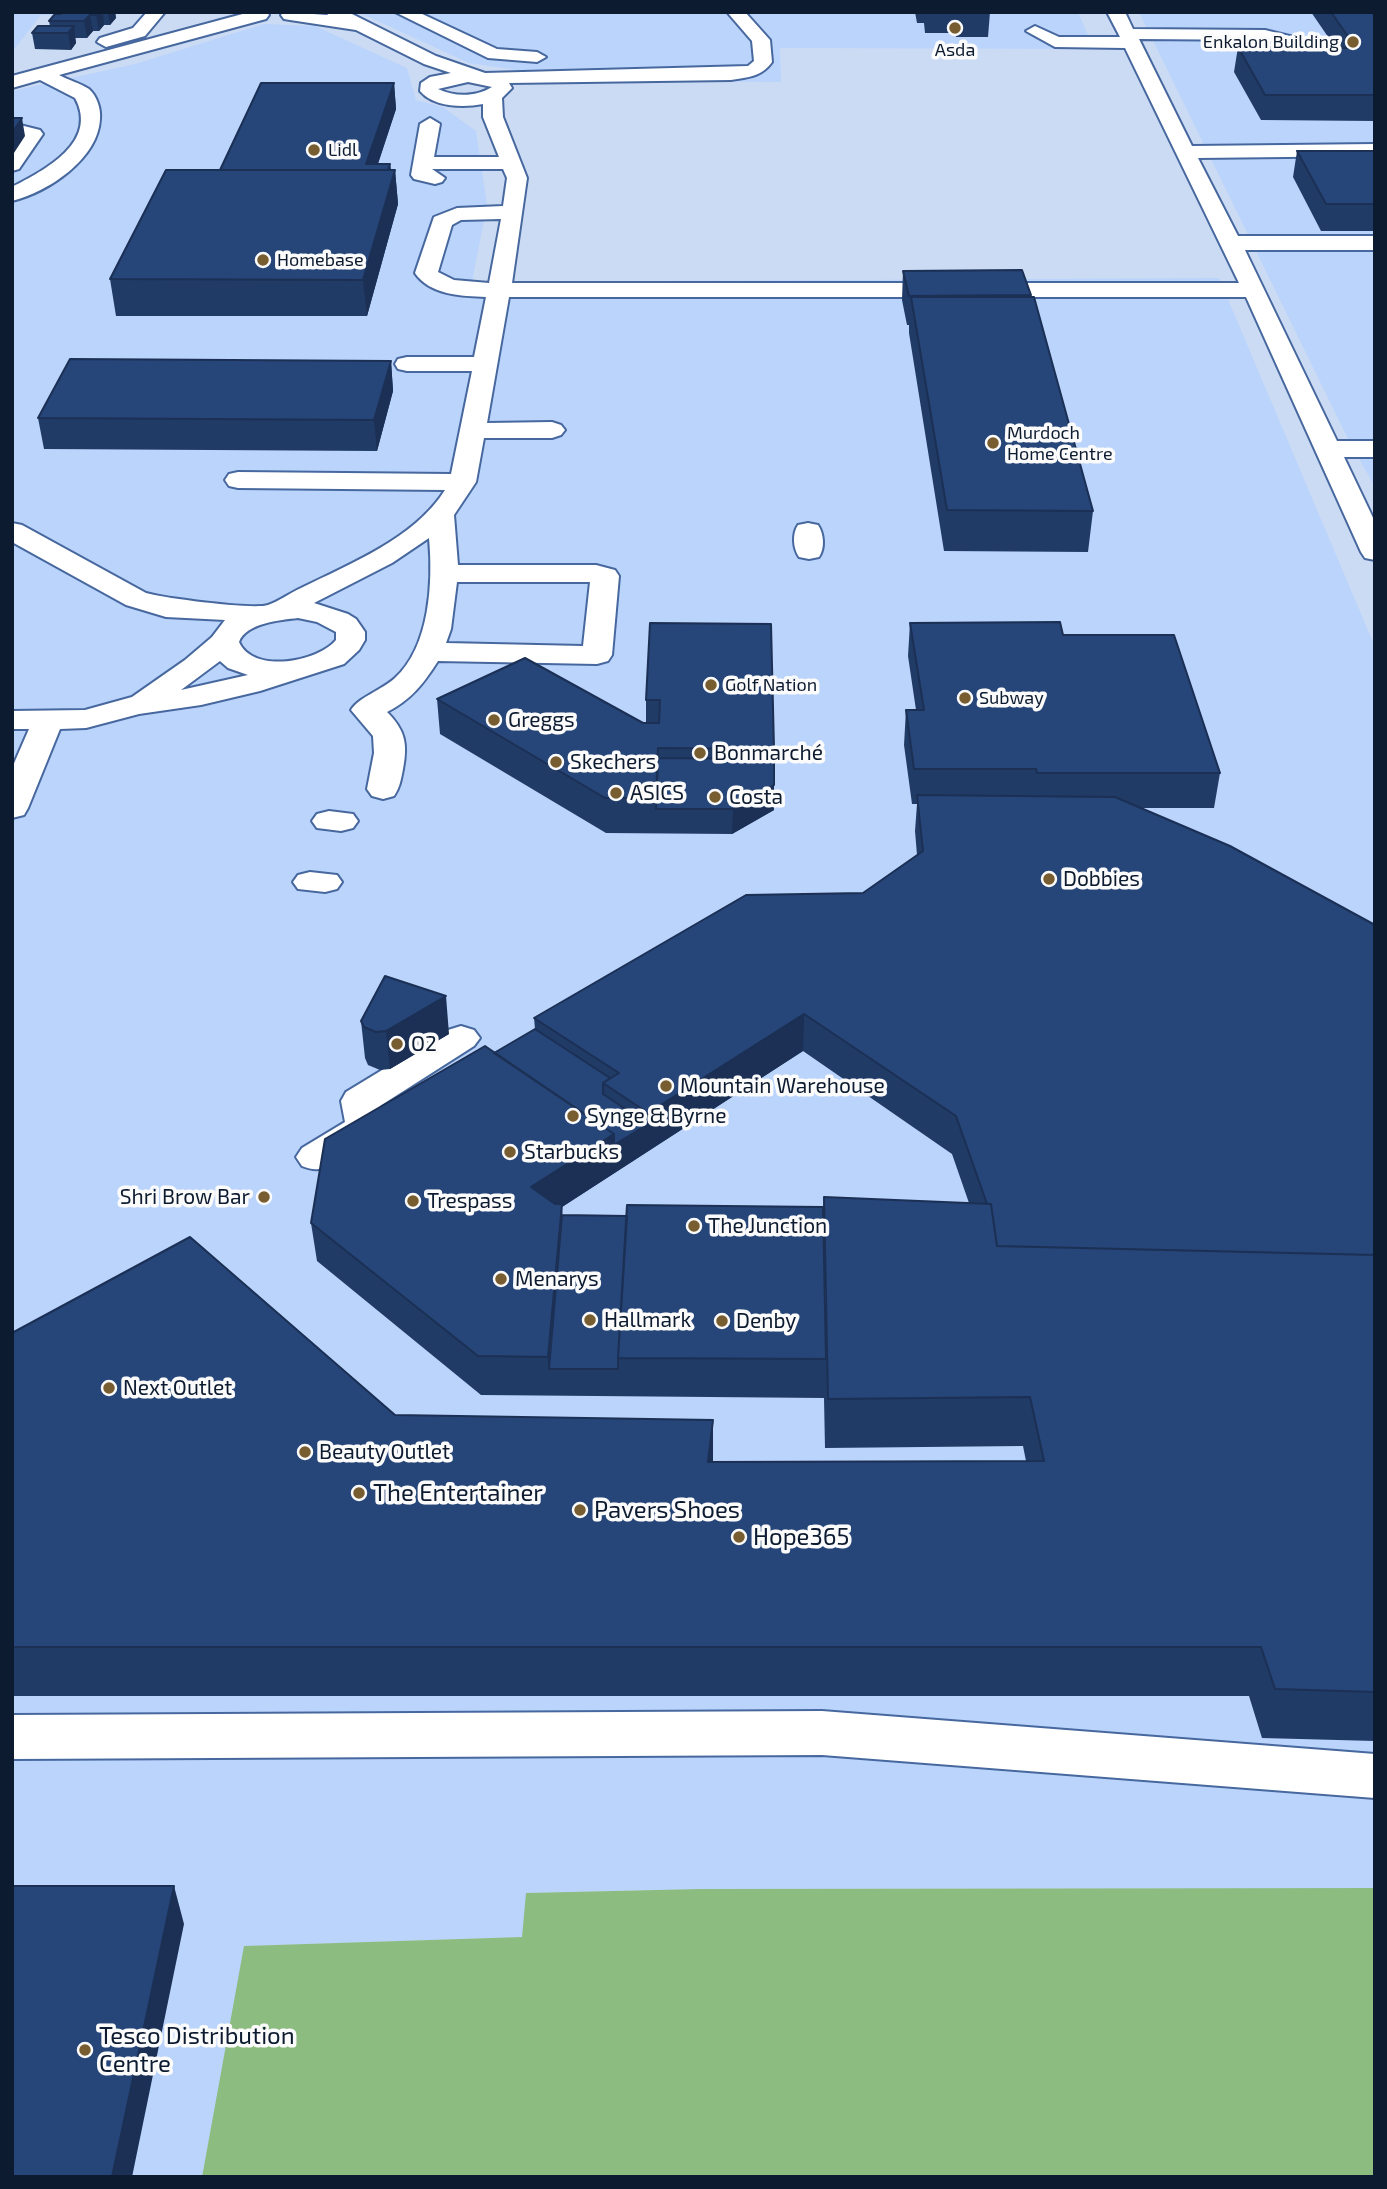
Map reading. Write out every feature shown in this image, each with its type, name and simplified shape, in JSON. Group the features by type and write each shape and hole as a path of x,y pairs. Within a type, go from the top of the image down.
{"street":[{"path":"205,29 234,12"},
{"path":"241,12 260,15"},
{"path":"137,705 197,666 244,621 270,612 370,566 440,515 455,499 463,482 517,178 491,91 334,12"},
{"path":"402,12 499,55 557,57"},
{"path":"434,86 457,99 566,76 731,74 754,71 763,62 762,42 735,12"},
{"path":"1116,12 1254,290 1375,552"},
{"path":"12,82 260,15 297,13 358,25"},
{"path":"100,44 138,32 156,14 181,15"},
{"path":"1035,31 1055,42 1265,35 1296,43"},
{"path":"592,59 610,63 610,74"},
{"path":"430,60 434,86"},
{"path":"19,196 65,163 90,130 92,112 83,94 44,75"},
{"path":"408,90 434,86 457,77 491,91"},
{"path":"430,124 421,175 451,181"},
{"path":"12,164 33,134 13,129"},
{"path":"1186,152 1375,150"},
{"path":"422,163 511,163"},
{"path":"513,212 457,214 442,222 426,273 434,282 464,288 498,290 1254,290"},
{"path":"1231,243 1375,243"},
{"path":"407,364 485,364"},
{"path":"472,431 552,430"},
{"path":"1327,449 1375,449"},
{"path":"238,480 463,482"},
{"path":"383,789 390,734 386,726 366,710 396,697 411,683 428,652 437,624 446,574 446,550 440,515"},
{"path":"12,531 136,600 166,608 270,612 298,609 331,615 349,629"},
{"path":"12,719 86,719 137,705 201,696 249,685 332,659 344,650 351,639 349,629 370,566"},
{"path":"428,652 597,655 605,576 596,573 446,574"},
{"path":"226,640 227,651 243,663 270,670 292,670"},
{"path":"12,808 48,720"},
{"path":"316,1157 366,1127 360,1101 461,1038"},
{"path":"12,1737 822,1734 1375,1776"}],"shaded area":[{"path":"12,12 90,12 87,16 41,15 12,52"},
{"path":"358,12 1078,12 1094,49 780,48 781,82 591,81 469,63"},
{"path":"1139,12 1375,12 1375,487 1349,441"},
{"name":"The Junction","path":"264,24 315,26 407,68 416,100 443,107 476,131 487,205 472,282 1219,278 1375,647 1375,1888 700,1889 527,1893 522,1937 245,1946 202,2177 12,2177 12,91 135,64"}],"green space":[{"path":"1375,1888 1375,2177 202,2177 244,1946 522,1937 526,1893 700,1889"}],"building":[{"path":"99,12 84,21 49,21 55,14"},
{"path":"990,12 990,13 957,13"},
{"path":"1331,12 1375,12 1375,95 1265,95 1238,47 1356,48"},
{"path":"38,26 74,26 68,33 32,33"},
{"name":"Lidl","path":"261,83 394,83 366,164 390,164 388,170 220,170"},
{"path":"12,118 22,118 12,133"},
{"path":"1297,151 1375,151 1375,204 1326,204"},
{"name":"Homebase","path":"166,170 395,170 363,280 110,279"},
{"path":"1022,270 1031,295 909,296 903,271"},
{"name":"Murdoch Home Centre","path":"911,297 1034,297 1093,511 947,510"},
{"path":"70,359 391,361 374,420 38,418"},
{"path":"1060,622 1063,635 1174,635 1220,773 1037,773 1036,769 914,769 906,710 924,710 910,623"},
{"path":"650,623 771,624 774,749 658,748 656,798 605,798 437,699 525,658 643,723 659,723 660,700 646,700"},
{"path":"658,758 774,759 774,785 733,809 656,809"},
{"name":"Dobbies","path":"917,795 1115,797 1230,846 1375,925 1375,1255 997,1246 991,1204 987,1204 956,1116 804,1014 648,1113 603,1083 619,1073 534,1018 746,895 863,893 923,851"},
{"path":"385,976 446,996 386,1031 376,1032 364,1027 361,1021"},
{"path":"535,1029 610,1078 603,1083 603,1094 648,1124 614,1145 614,1134 494,1053"},
{"path":"485,1046 614,1134 531,1187 555,1204 562,1204 548,1357 478,1356 311,1223 325,1139"},
{"path":"824,1197 991,1204 997,1246 1375,1255 1375,1692 1275,1689 1261,1647 12,1647 12,1333 190,1237 395,1415 713,1420 708,1462 1044,1461 1030,1397 828,1399"},
{"path":"627,1205 823,1207 826,1359 618,1358"},
{"name":"Hallmark","path":"562,1215 627,1216 618,1369 549,1369"},
{"name":"Tesco Distribution Centre","path":"12,1886 174,1886 112,2177 12,2177"}],"place":[{"name":"Asda","path":"955,28"},
{"name":"Enkalon Building","path":"1353,42"},
{"name":"Lidl","path":"314,150"},
{"name":"Homebase","path":"263,260"},
{"name":"Murdoch Home Centre","path":"993,443"},
{"name":"Golf Nation","path":"711,685"},
{"name":"Subway","path":"965,698"},
{"name":"Greggs","path":"494,720"},
{"name":"Bonmarché","path":"700,753"},
{"name":"Skechers","path":"556,762"},
{"name":"ASICS","path":"616,793"},
{"name":"Costa","path":"715,797"},
{"name":"Dobbies","path":"1049,879"},
{"name":"O2","path":"397,1044"},
{"name":"Mountain Warehouse","path":"666,1086"},
{"name":"Synge & Byrne","path":"573,1116"},
{"name":"Starbucks","path":"510,1152"},
{"name":"Shri Brow Bar","path":"264,1197"},
{"name":"Trespass","path":"413,1201"},
{"name":"The Junction","path":"694,1226"},
{"name":"Menarys","path":"501,1279"},
{"name":"Hallmark","path":"590,1320"},
{"name":"Denby","path":"722,1321"},
{"name":"Next Outlet","path":"109,1388"},
{"name":"Beauty Outlet","path":"305,1452"},
{"name":"The Entertainer","path":"359,1493"},
{"name":"Pavers Shoes","path":"580,1510"},
{"name":"Hope365","path":"739,1537"},
{"name":"Tesco Distribution Centre","path":"85,2050"}]}
